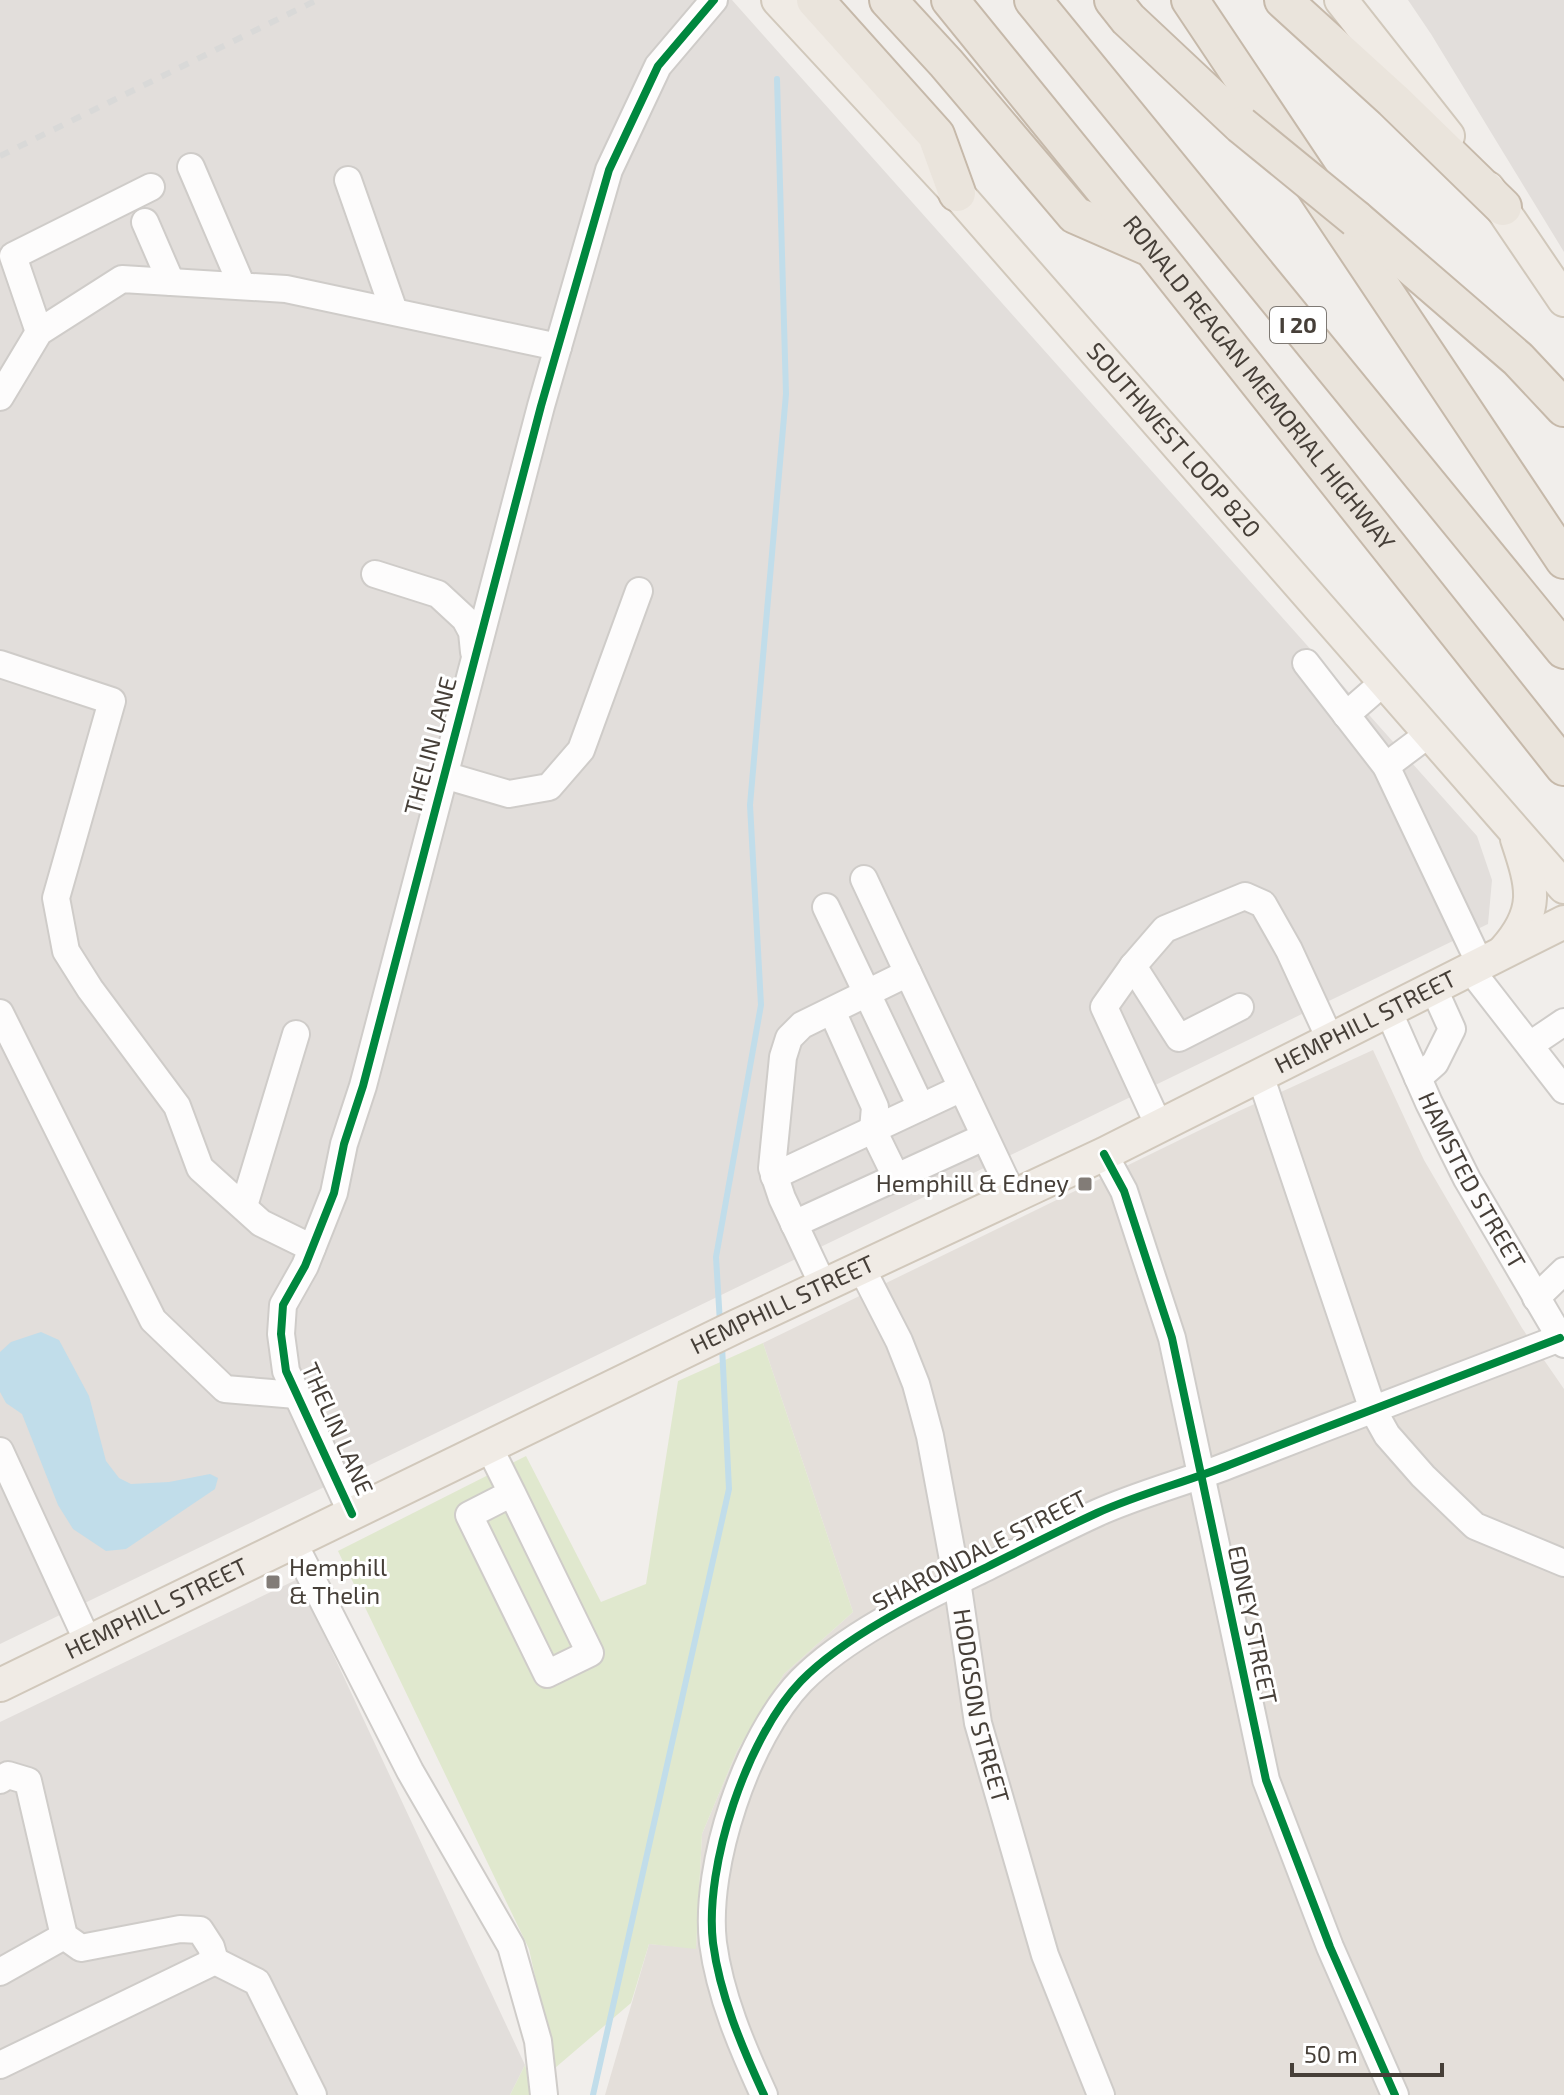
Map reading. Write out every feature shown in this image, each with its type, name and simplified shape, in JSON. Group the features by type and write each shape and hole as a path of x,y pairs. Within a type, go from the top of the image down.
{"highway":[{"path":"815,0 936,135 957,193"},
{"path":"888,0 946,63 1075,215 1153,250"},
{"name":"RONALD REAGAN MEMORIAL HIGHWAY","path":"950,0 1564,767"},
{"name":"I 20","path":"1033,0 1564,650"},
{"path":"1113,0 1128,19 1241,125 1356,219 1518,359 1564,408"},
{"path":"1190,0 1564,560"},
{"path":"1283,0 1393,100 1503,207"}],"main road":[{"name":"SOUTHWEST LOOP 820","path":"778,0 957,193 1564,887"},
{"path":"1341,0 1503,207 1564,300"},
{"path":"1484,962 1519,934 1532,897 1514,829"},
{"name":"HEMPHILL STREET","path":"0,1685 737,1326 1104,1154 1564,922"}],"street":[{"name":"THELIN LANE","path":"352,1514 286,1371 281,1334 283,1305 312,1248 334,1193 344,1144 363,1086 558,347 609,170 658,66 714,0"},
{"path":"191,167 242,286"},
{"path":"348,180 394,311"},
{"path":"39,332 13,256 151,187"},
{"path":"145,222 171,282"},
{"path":"0,397 39,332 122,279 286,289 558,347"},
{"path":"375,574 438,594 465,619 472,632 474,660"},
{"path":"444,775 509,794 549,787 581,750 639,591"},
{"path":"1306,663 1386,766 1484,962 1530,1045 1564,1090"},
{"path":"0,664 112,701 56,898 66,951 90,989 177,1106 200,1168 261,1223 312,1248"},
{"path":"1346,715 1385,681"},
{"path":"1386,766 1430,733"},
{"path":"864,879 1013,1196"},
{"path":"1159,1126 1104,1007 1133,966 1165,929 1245,896 1263,904 1289,950 1330,1039"},
{"path":"826,907 921,1107"},
{"path":"1133,966 1179,1038 1240,1007"},
{"path":"823,1285 772,1168 783,1057 789,1038 802,1025 908,973"},
{"path":"1418,1078 1435,1063 1452,1029 1433,987"},
{"name":"HAMSTED STREET","path":"1388,1010 1467,1179 1562,1341"},
{"path":"832,1011 875,1107 873,1130 896,1177"},
{"path":"0,1013 153,1320 225,1389 296,1395"},
{"path":"1530,1045 1564,1022"},
{"path":"244,1206 296,1034"},
{"path":"1260,1075 1373,1410 1387,1435 1423,1476 1475,1526 1564,1563"},
{"path":"774,1176 962,1088"},
{"path":"794,1224 984,1137"},
{"name":"EDNEY STREET","path":"1104,1154 1124,1191 1172,1338 1266,1780 1330,1947 1395,2095"},
{"name":"HODGSON STREET","path":"861,1267 899,1341 916,1384 930,1436 957,1581 978,1723 1045,1955 1101,2095"},
{"path":"1536,1298 1564,1271"},
{"name":"SHARONDALE STREET","path":"764,2095 740,2045 720,1977 713,1942 713,1904 717,1871 734,1801 761,1736 801,1681 850,1641 888,1618 1100,1512 1562,1341"},
{"path":"489,1447 512,1493 590,1653 547,1674 469,1515 512,1493"},
{"path":"0,1451 88,1642"},
{"path":"293,1542 410,1771 511,1946 538,2041 544,2095"},
{"path":"0,1780 8,1775 28,1781 64,1936 81,1948 180,1929 200,1930 211,1947 215,1961 257,1982 313,2095"},
{"path":"0,1972 64,1936"},
{"path":"0,2065 215,1961"}],"shaded area":[{"path":"0,0 732,0 1477,836 1492,880 1488,924 0,1644"},
{"path":"1408,0 1564,0 1564,252 1431,34"},
{"path":"1373,1050 1424,1160 1522,1328 1564,1389 1564,2095 605,2095 649,1944 696,1948 702,1834 737,1751 784,1674 853,1612 763,1343 1239,1111"},
{"path":"298,1579 525,2065 510,2095 0,2095 0,1722"}],"green space":[{"path":"763,1343 853,1612 784,1674 737,1751 702,1834 696,1949 649,1944 631,2003 555,2068 529,1949 338,1551 526,1456 601,1602 646,1584 678,1381"},
{"path":"525,2065 533,2095 510,2095"}],"water":[{"path":"41,1332 59,1340 89,1396 106,1461 119,1478 131,1484 169,1482 210,1474 218,1478 215,1489 126,1549 106,1551 73,1529 58,1505 22,1414 6,1403 0,1392 0,1352 11,1342"}],"waterway":[{"path":"720,1323 716,1257 761,1005 750,805 786,394 777,79"},
{"path":"593,2095 729,1489 722,1346"}],"railway":[{"path":"0,156 317,0"}],"cycle path":[{"path":"352,1514 286,1371 281,1334 283,1305 305,1266 334,1193 344,1144 363,1086 541,406 609,170 658,66 714,0"},
{"path":"1104,1154 1124,1191 1172,1338 1266,1780 1330,1947 1395,2095"},
{"path":"764,2095 726,2002 716,1963 712,1912 715,1877 733,1804 747,1768 781,1705 801,1681 841,1647 889,1617 1097,1513 1560,1338"}],"place":[{"name":"Hemphill & Edney","path":"1085,1184"},
{"name":"Hemphill & Thelin","path":"273,1582"}]}
